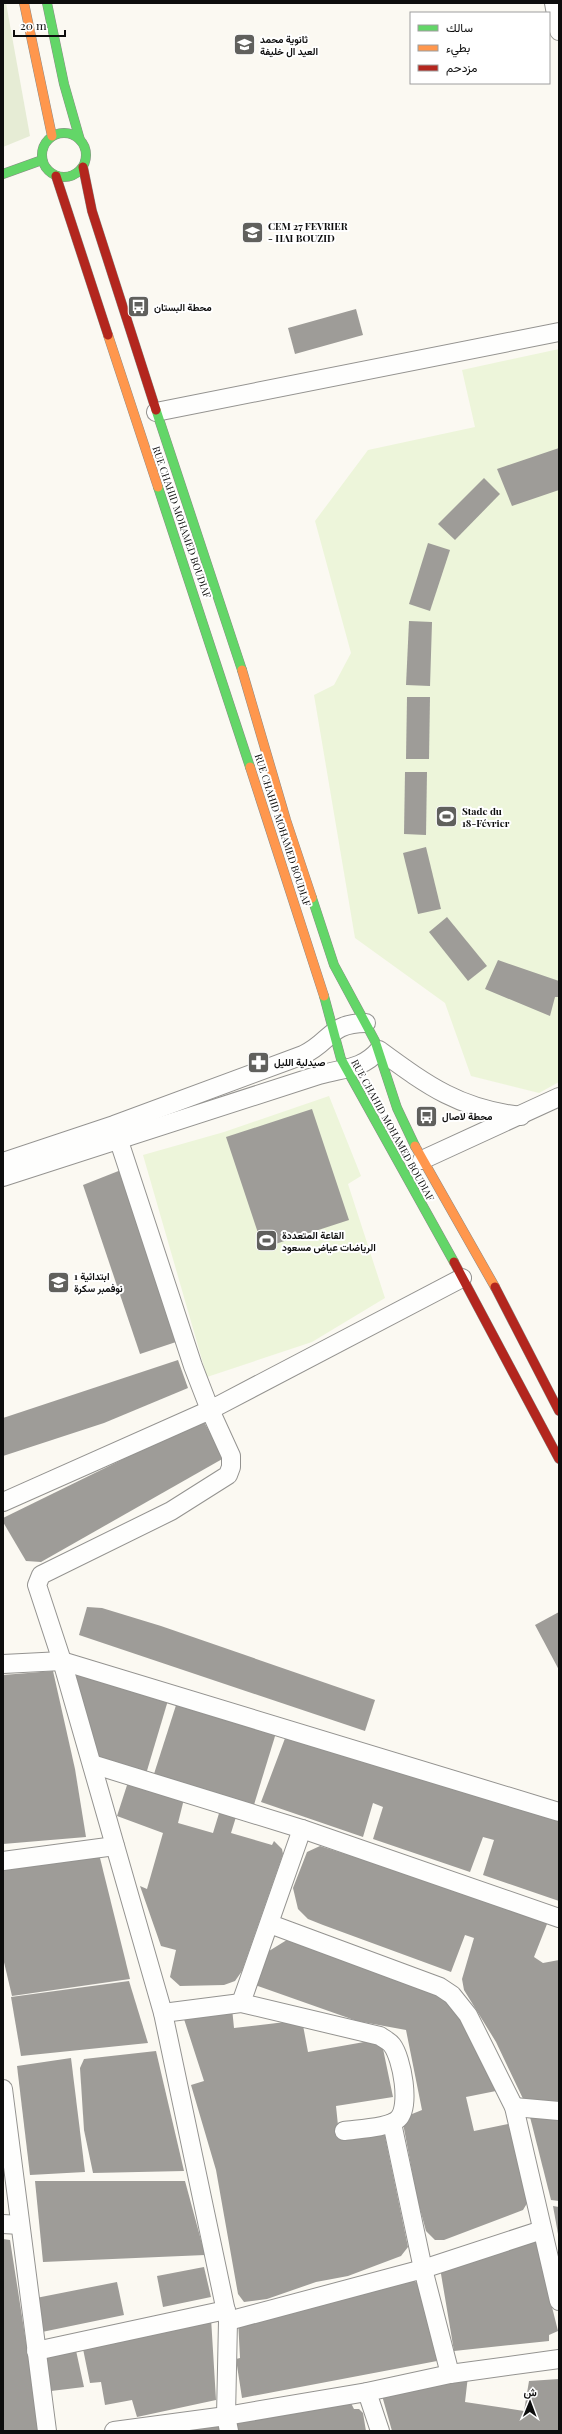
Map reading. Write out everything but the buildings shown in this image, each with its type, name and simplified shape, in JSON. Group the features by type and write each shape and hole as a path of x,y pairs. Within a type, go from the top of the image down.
{"main road":[{"path":"24,3 52,136"},
{"path":"47,3 64,84 80,140 85,148 86,158 83,167 75,174 66,177 56,176 45,167 42,160 42,151 46,142 52,136 67,134 80,140"},
{"path":"3,174 42,160"},
{"name":"RUE CHAHID MOHAMED BOUDIAF","path":"83,167 94,217 156,412 239,660 286,820 334,965 366,1023 378,1050 397,1108 422,1160 485,1269 559,1411"},
{"name":"RUE CHAHID MOHAMED BOUDIAF","path":"56,176 315,964 332,1032 346,1069 462,1278 559,1459"}],"street":[{"path":"554,3 559,31"},
{"path":"156,412 559,332"},
{"path":"3,1162 114,1125 302,1055 313,1050 332,1032 344,1025 366,1023"},
{"path":"3,1177 118,1138 319,1074 346,1069 362,1064 378,1050 425,1083 449,1097 480,1109 521,1116"},
{"path":"422,1160 521,1116 559,1097"},
{"path":"118,1138 192,1366 231,1456 231,1467 228,1476 171,1511 40,1577 38,1590 62,1660 164,2013 227,2316 228,2424"},
{"path":"3,1502 210,1410 462,1278"},
{"path":"3,1664 62,1660 559,1812"},
{"path":"92,1764 302,1829 559,1918"},
{"path":"242,2003 302,1829"},
{"path":"3,1861 115,1846"},
{"path":"270,1924 440,1987 452,1995 468,2015 514,2107 559,2301"},
{"path":"164,2013 242,2003 380,2036 387,2040 398,2056 405,2095 404,2109 399,2119 392,2123 344,2131"},
{"path":"3,2089 12,2225 36,2351 47,2431"},
{"path":"514,2107 559,2112"},
{"path":"392,2123 423,2269 450,2374"},
{"path":"36,2351 227,2316 423,2269 542,2230"},
{"path":"114,2431 228,2424 450,2374 559,2359"},
{"path":"366,2392 380,2431"}],"green space":[{"path":"3,3 6,3 30,136 3,147"},
{"name":"Stade du 18-Février","path":"559,349 559,1082 539,1093 471,1076 445,1003 355,938 314,695 334,685 351,653 315,521 368,450 475,427 462,370"},
{"name":"القاعة المتعددة الرياضات عياض مسعود","path":"329,1096 361,1176 348,1184 385,1298 312,1342 207,1377 143,1155 224,1132"}],"traffic: fast":[{"path":"47,3 64,84 80,140"},
{"path":"60,133 68,133 80,139 86,151 86,155 86,159 80,171 68,177 60,177 48,171 42,159 42,151 48,139 60,133"},
{"path":"3,174 42,160"},
{"path":"156,410 242,670"},
{"path":"158,487 250,767"},
{"path":"312,898 334,965 375,1041 397,1108 415,1146"},
{"path":"324,996 341,1059 454,1262"}],"traffic: slow":[{"path":"24,3 52,136"},
{"path":"108,335 158,487"},
{"path":"242,670 286,820 312,898"},
{"path":"250,767 324,996"},
{"path":"415,1146 495,1287"}],"traffic: jam":[{"path":"83,167 92,211 156,410"},
{"path":"56,176 108,335"},
{"path":"454,1262 559,1459"},
{"path":"495,1287 559,1411"}],"place":[{"name":"ثانوية محمد العيد ال خليفة","path":"244,45"},
{"name":"CEM 27 FEVRIER - HAI BOUZID","path":"253,232"},
{"name":"محطة البستان","path":"138,307"},
{"name":"Stade du 18-Février","path":"447,817"},
{"name":"صيدلية الليل","path":"258,1062"},
{"name":"محطة لاصال","path":"426,1116"},
{"name":"القاعة المتعددة الرياضات عياض مسعود","path":"267,1241"},
{"name":"ابتدائية 1 نوفمبر سكرة","path":"59,1282"}]}
